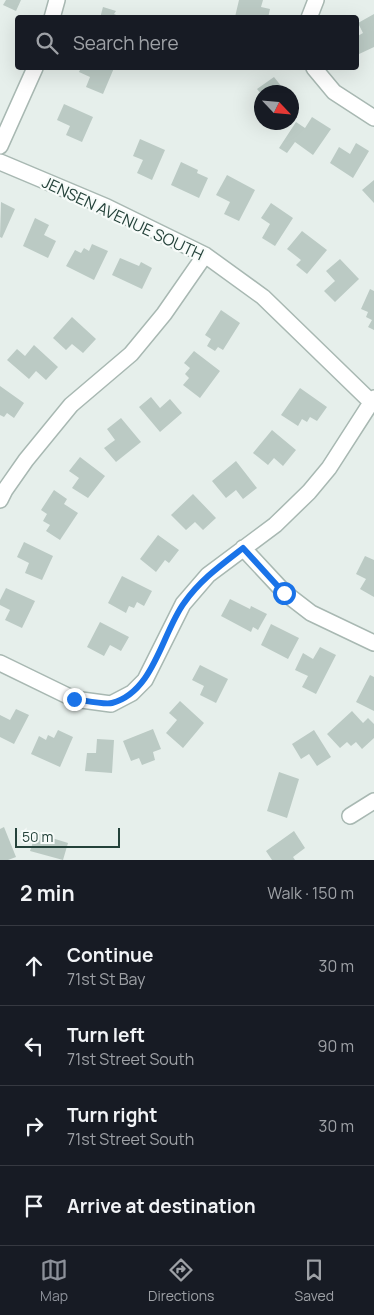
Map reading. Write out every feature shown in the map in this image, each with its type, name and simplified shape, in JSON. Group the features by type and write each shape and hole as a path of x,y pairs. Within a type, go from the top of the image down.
{"street":[{"path":"53,15 58,0"},
{"path":"310,15 316,0"},
{"path":"0,146 34,70"},
{"path":"316,70 334,92 374,118"},
{"name":"JENSEN AVENUE SOUTH","path":"0,162 107,206 205,255 263,297 366,397 373,401"},
{"path":"0,500 26,460 71,405 131,354 164,314 205,255"},
{"path":"0,663 74,699 111,704 132,693 145,680 183,604 208,575 275,525 309,492 329,468 373,401"},
{"path":"243,548 284,593 311,613 374,643"},
{"path":"350,816 374,801"}],"building":[{"path":"6,0 21,0 16,11 3,5"},
{"path":"239,0 263,0 261,7 270,9 269,15 235,15"},
{"path":"103,7 116,11 114,14 116,15 101,15"},
{"path":"374,14 374,47 359,54 359,35 363,33 359,22"},
{"path":"80,70 113,70 103,94 86,87 90,77 79,72"},
{"path":"274,77 280,85 263,85"},
{"path":"64,104 93,117 82,142 66,135 70,126 57,120"},
{"path":"312,117 331,129 313,155 295,142 287,153 279,148 291,130 299,130 299,124 305,128"},
{"path":"140,139 165,150 152,180 137,173 143,160 133,156"},
{"path":"356,143 369,151 353,178 330,163 339,147 350,154"},
{"path":"181,162 198,170 197,173 208,178 199,198 171,185"},
{"path":"227,175 255,190 239,221 224,214 230,202 216,195"},
{"path":"374,180 374,203 362,190"},
{"path":"1,202 15,209 2,238 0,237"},
{"path":"271,203 293,218 275,246 262,238 270,224 261,218"},
{"path":"35,218 49,225 44,235 56,241 48,258 23,246"},
{"path":"302,231 327,250 307,274 296,265 301,260 287,249"},
{"path":"92,244 108,251 94,280 66,266 75,250 81,253 84,248 89,251"},
{"path":"120,258 139,266 141,262 152,268 142,289 112,275"},
{"path":"340,259 359,279 335,302 324,291 335,281 326,271"},
{"path":"370,289 374,291 374,330 368,327 372,320 366,317 368,312 361,309"},
{"path":"221,310 240,323 223,350 218,347 215,351 207,346 211,339 205,335"},
{"path":"72,317 96,339 83,353 72,344 66,350 53,338"},
{"path":"34,345 58,367 46,380 36,371 29,379 7,360 17,349 25,356"},
{"path":"194,351 220,371 200,398 183,385 189,378 185,374 190,368 184,363"},
{"path":"0,386 24,403 14,418 7,413 4,417 0,415"},
{"path":"300,388 327,407 317,421 310,417 307,422 302,419 298,426 281,415"},
{"path":"151,397 160,408 170,399 182,413 160,432 139,407"},
{"path":"121,418 141,442 116,462 104,448 115,440 107,429"},
{"path":"272,430 296,450 283,466 274,458 268,465 253,453"},
{"path":"80,457 105,476 88,498 72,488 79,478 69,471"},
{"path":"236,461 257,488 243,499 236,490 226,498 212,481"},
{"path":"54,490 67,499 64,504 78,513 60,540 46,531 50,525 43,521 47,514 41,510"},
{"path":"193,494 216,518 203,530 195,522 186,530 171,515"},
{"path":"158,535 179,550 169,563 165,560 156,572 140,559"},
{"path":"24,542 53,556 42,580 25,573 29,563 17,557"},
{"path":"365,556 374,560 374,597 360,589 366,579 356,574"},
{"path":"122,576 152,591 144,606 137,602 134,608 129,606 126,613 108,603"},
{"path":"6,588 35,601 22,628 5,620 10,610 0,605 0,600"},
{"path":"230,599 250,609 251,606 267,614 258,630 253,627 251,632 221,616"},
{"path":"100,622 129,637 121,651 110,645 104,656 87,647"},
{"path":"271,624 299,638 288,659 261,645"},
{"path":"320,647 336,655 316,694 302,687 308,676 295,670 303,653 313,659"},
{"path":"200,665 228,679 216,703 200,695 204,686 192,680"},
{"path":"370,675 374,677 374,711 356,702"},
{"path":"180,701 204,723 183,748 166,733 177,720 169,713"},
{"path":"16,709 29,715 14,744 0,737 0,715 10,720"},
{"path":"352,711 363,723 368,718 374,724 374,738 362,749 356,742 351,746 347,742 340,748 327,734"},
{"path":"153,729 161,749 153,752 155,760 142,765 139,758 131,761 123,741"},
{"path":"58,730 73,737 60,767 31,754 39,736 46,740 48,735 54,738"},
{"path":"314,730 331,757 317,766 309,754 301,759 292,744"},
{"path":"97,739 114,740 112,773 85,771 87,753 96,753"},
{"path":"279,772 299,779 287,818 267,811"},
{"path":"4,827 16,857 0,860 0,829"},
{"path":"294,831 305,848 293,857 295,860 272,860 266,851"},
{"path":"36,833 68,843 63,860 30,851"}],"route":[{"path":"74,699 111,704 132,693 145,680 183,604 208,575 243,548 284,593"}]}
